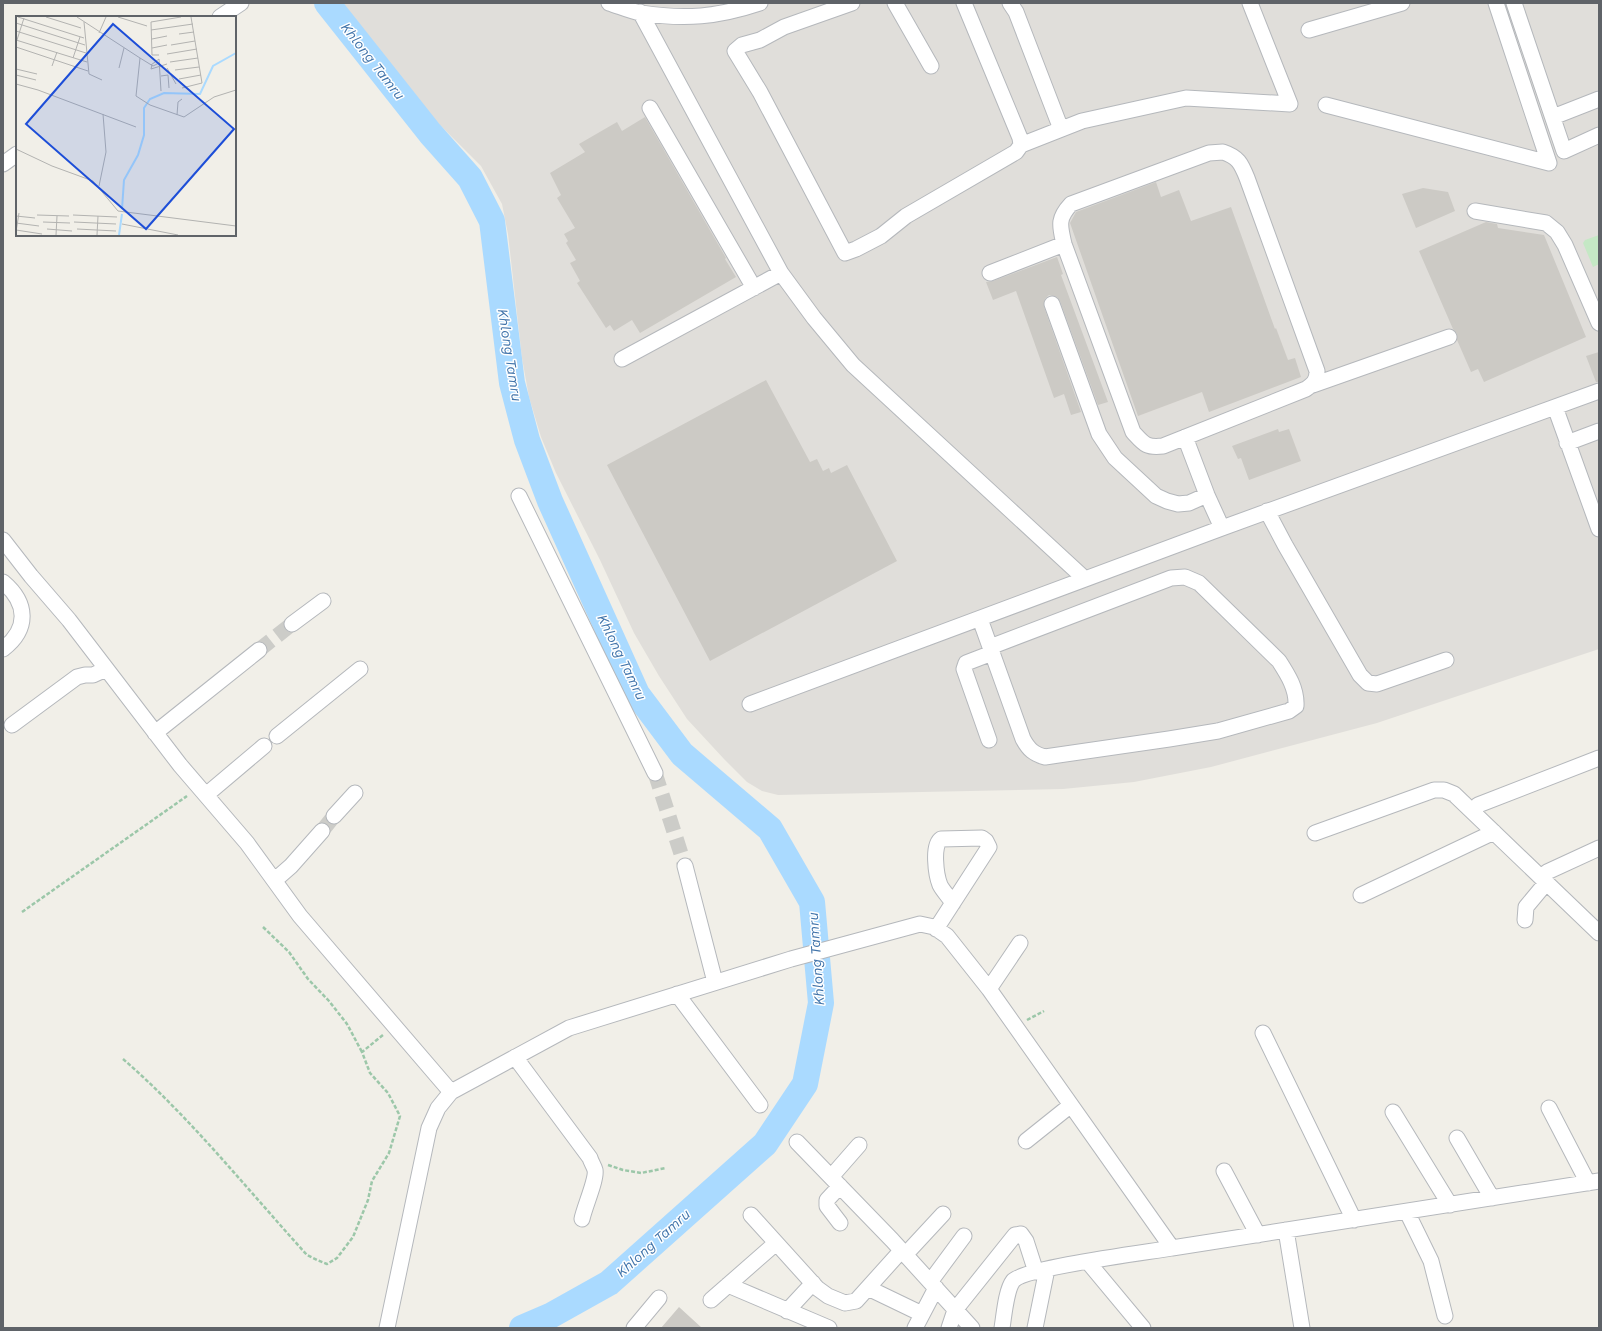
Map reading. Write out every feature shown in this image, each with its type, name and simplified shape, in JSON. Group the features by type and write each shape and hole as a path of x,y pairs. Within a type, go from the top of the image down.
{"street":[{"path":"222,16 241,3"},
{"path":"608,3 640,12 683,17 715,9 760,3"},
{"path":"852,3 784,28 760,40 742,45 735,51 760,92 845,253 881,236 906,216 1016,152 1021,145 1082,121 1186,98 1290,104 1250,3"},
{"path":"895,3 931,66"},
{"path":"964,3 1020,138 1021,145"},
{"path":"1010,3 1016,12 1061,129"},
{"path":"1309,30 1402,3"},
{"path":"1326,105 1549,163 1496,3"},
{"path":"1514,3 1564,151 1599,135"},
{"path":"640,12 781,273 814,318 853,365 1084,579"},
{"path":"1553,116 1599,99"},
{"path":"650,108 754,288"},
{"path":"1313,385 1317,378 1317,371 1247,178 1242,166 1233,155 1223,152 1209,153 1071,204 1063,213 1060,224 1064,244 1133,432 1142,442 1151,447 1163,446 1313,385 1449,337"},
{"path":"3,164 16,155"},
{"path":"1475,211 1546,223 1557,232 1565,245 1599,323"},
{"path":"990,273 1064,244"},
{"path":"622,359 781,273"},
{"path":"1052,304 1099,434 1115,458 1156,496 1167,501 1178,504 1189,504 1207,495"},
{"path":"750,704 1267,511 1599,391"},
{"path":"1555,407 1599,529"},
{"path":"1567,442 1599,431"},
{"path":"1185,437 1207,495 1222,528"},
{"path":"518,496 655,773"},
{"path":"1267,511 1360,676 1368,683 1376,684 1446,660"},
{"path":"3,540 40,587 69,620 155,733 247,843 300,916 451,1092"},
{"path":"980,619 991,650 1023,739 1028,748 1036,754 1045,757 1218,731 1289,712 1296,706 1296,696 1288,676 1279,661 1199,583 1185,577 1171,578 991,650 966,663 964,669 989,740"},
{"path":"3,582 20,604 23,617 12,642 3,649"},
{"path":"20,604 40,587"},
{"path":"292,624 323,602"},
{"path":"155,733 259,650"},
{"path":"12,725 77,677 93,675 106,669"},
{"path":"277,736 360,669"},
{"path":"202,791 264,746"},
{"path":"1478,805 1599,758"},
{"path":"1316,833 1434,790 1444,790 1454,794 1494,832 1547,878 1599,933"},
{"path":"334,816 355,794"},
{"path":"275,880 291,866 322,831"},
{"path":"1361,895 1494,832"},
{"path":"936,928 953,903 989,847 986,841 982,838 941,839 937,842 937,873 940,885 953,903"},
{"path":"1525,920 1526,907 1547,878 1599,848"},
{"path":"685,866 715,982"},
{"path":"387,1328 429,1128 438,1108 451,1092 569,1028 837,945 920,924 936,928 947,936 989,989 1172,1248"},
{"path":"989,989 1020,943"},
{"path":"677,994 760,1105"},
{"path":"1263,1033 1354,1220"},
{"path":"515,1057 590,1158 595,1171 595,1180 582,1219"},
{"path":"1026,1141 1071,1105"},
{"path":"1002,1328 1010,1287 1014,1280 1020,1276 1042,1270 1172,1248 1594,1182 1549,1108"},
{"path":"1393,1112 1450,1205"},
{"path":"1457,1138 1492,1198"},
{"path":"797,1142 972,1328"},
{"path":"840,1223 827,1206 827,1200 835,1181 859,1145"},
{"path":"1224,1170 1258,1235"},
{"path":"1407,1212 1430,1261 1445,1316"},
{"path":"751,1215 813,1283 828,1296 845,1303 856,1301 943,1214"},
{"path":"1286,1230 1302,1328"},
{"path":"949,1328 955,1310 1016,1235 1021,1234 1042,1270 1035,1328"},
{"path":"915,1328 933,1285 964,1236"},
{"path":"711,1300 776,1243"},
{"path":"1088,1262 1143,1328"},
{"path":"788,1311 813,1283"},
{"path":"728,1285 829,1328"},
{"path":"868,1288 922,1314"},
{"path":"634,1328 659,1298"}],"path":[{"path":"22,912 202,791"},
{"path":"123,1059 159,1093 204,1140 306,1255 327,1264 337,1258 353,1237 368,1200 372,1181 389,1153 400,1116 388,1093 370,1073 362,1052 347,1024 329,1001 308,979 289,952 264,927"},
{"path":"1016,1026 1044,1011"},
{"path":"362,1052 394,1025"},
{"path":"590,1158 623,1170 641,1173 666,1168"}],"shaded area":[{"path":"337,3 1599,3 1599,649 1377,723 1211,767 1134,782 1063,789 778,795 762,791 747,782 687,719 659,676 634,633 600,560 556,473 541,437 529,397 522,358 508,234 502,204 481,166 415,100"}],"green space":[{"path":"1599,235 1599,264 1593,267 1583,243 1585,240"}],"building":[{"path":"645,117 736,277 640,333 632,320 614,331 610,325 606,328 577,283 580,281 570,263 576,260 566,243 568,241 564,234 575,228 557,198 561,195 550,173 585,152 579,144 617,122 622,131"},
{"path":"1156,182 1161,197 1179,190 1191,221 1231,207 1275,329 1276,328 1288,360 1295,358 1301,377 1209,412 1202,392 1138,416 1070,223 1076,212"},
{"path":"1423,188 1448,192 1455,211 1416,228 1402,194"},
{"path":"1486,222 1497,224 1498,228 1544,235 1586,337 1484,382 1478,369 1471,372 1457,340 1457,334 1453,329 1419,251"},
{"path":"1057,257 1063,274 1061,275 1108,402 1098,405 1060,301 1057,297 1049,295 1045,299 1044,307 1081,412 1071,415 1064,394 1054,398 1016,291 993,300 986,282 993,281"},
{"path":"1599,352 1599,382 1596,382 1586,356"},
{"path":"766,380 810,462 817,459 823,471 829,468 831,473 847,465 897,561 710,661 607,465"},
{"path":"1278,429 1279,432 1289,429 1301,461 1249,480 1241,458 1238,459 1232,446"},
{"path":"679,1307 702,1328 661,1328"}],"waterway":[{"name":"Khlong Tamru","path":"327,3 430,133 470,178 492,221 512,383 527,440 550,501 637,694 682,754 770,829 812,902 821,1003 805,1084 765,1144 609,1283 550,1316 522,1328"}],"tunnel":[{"path":"259,650 292,624"},
{"path":"655,773 685,866"},
{"path":"322,831 334,816"}]}
